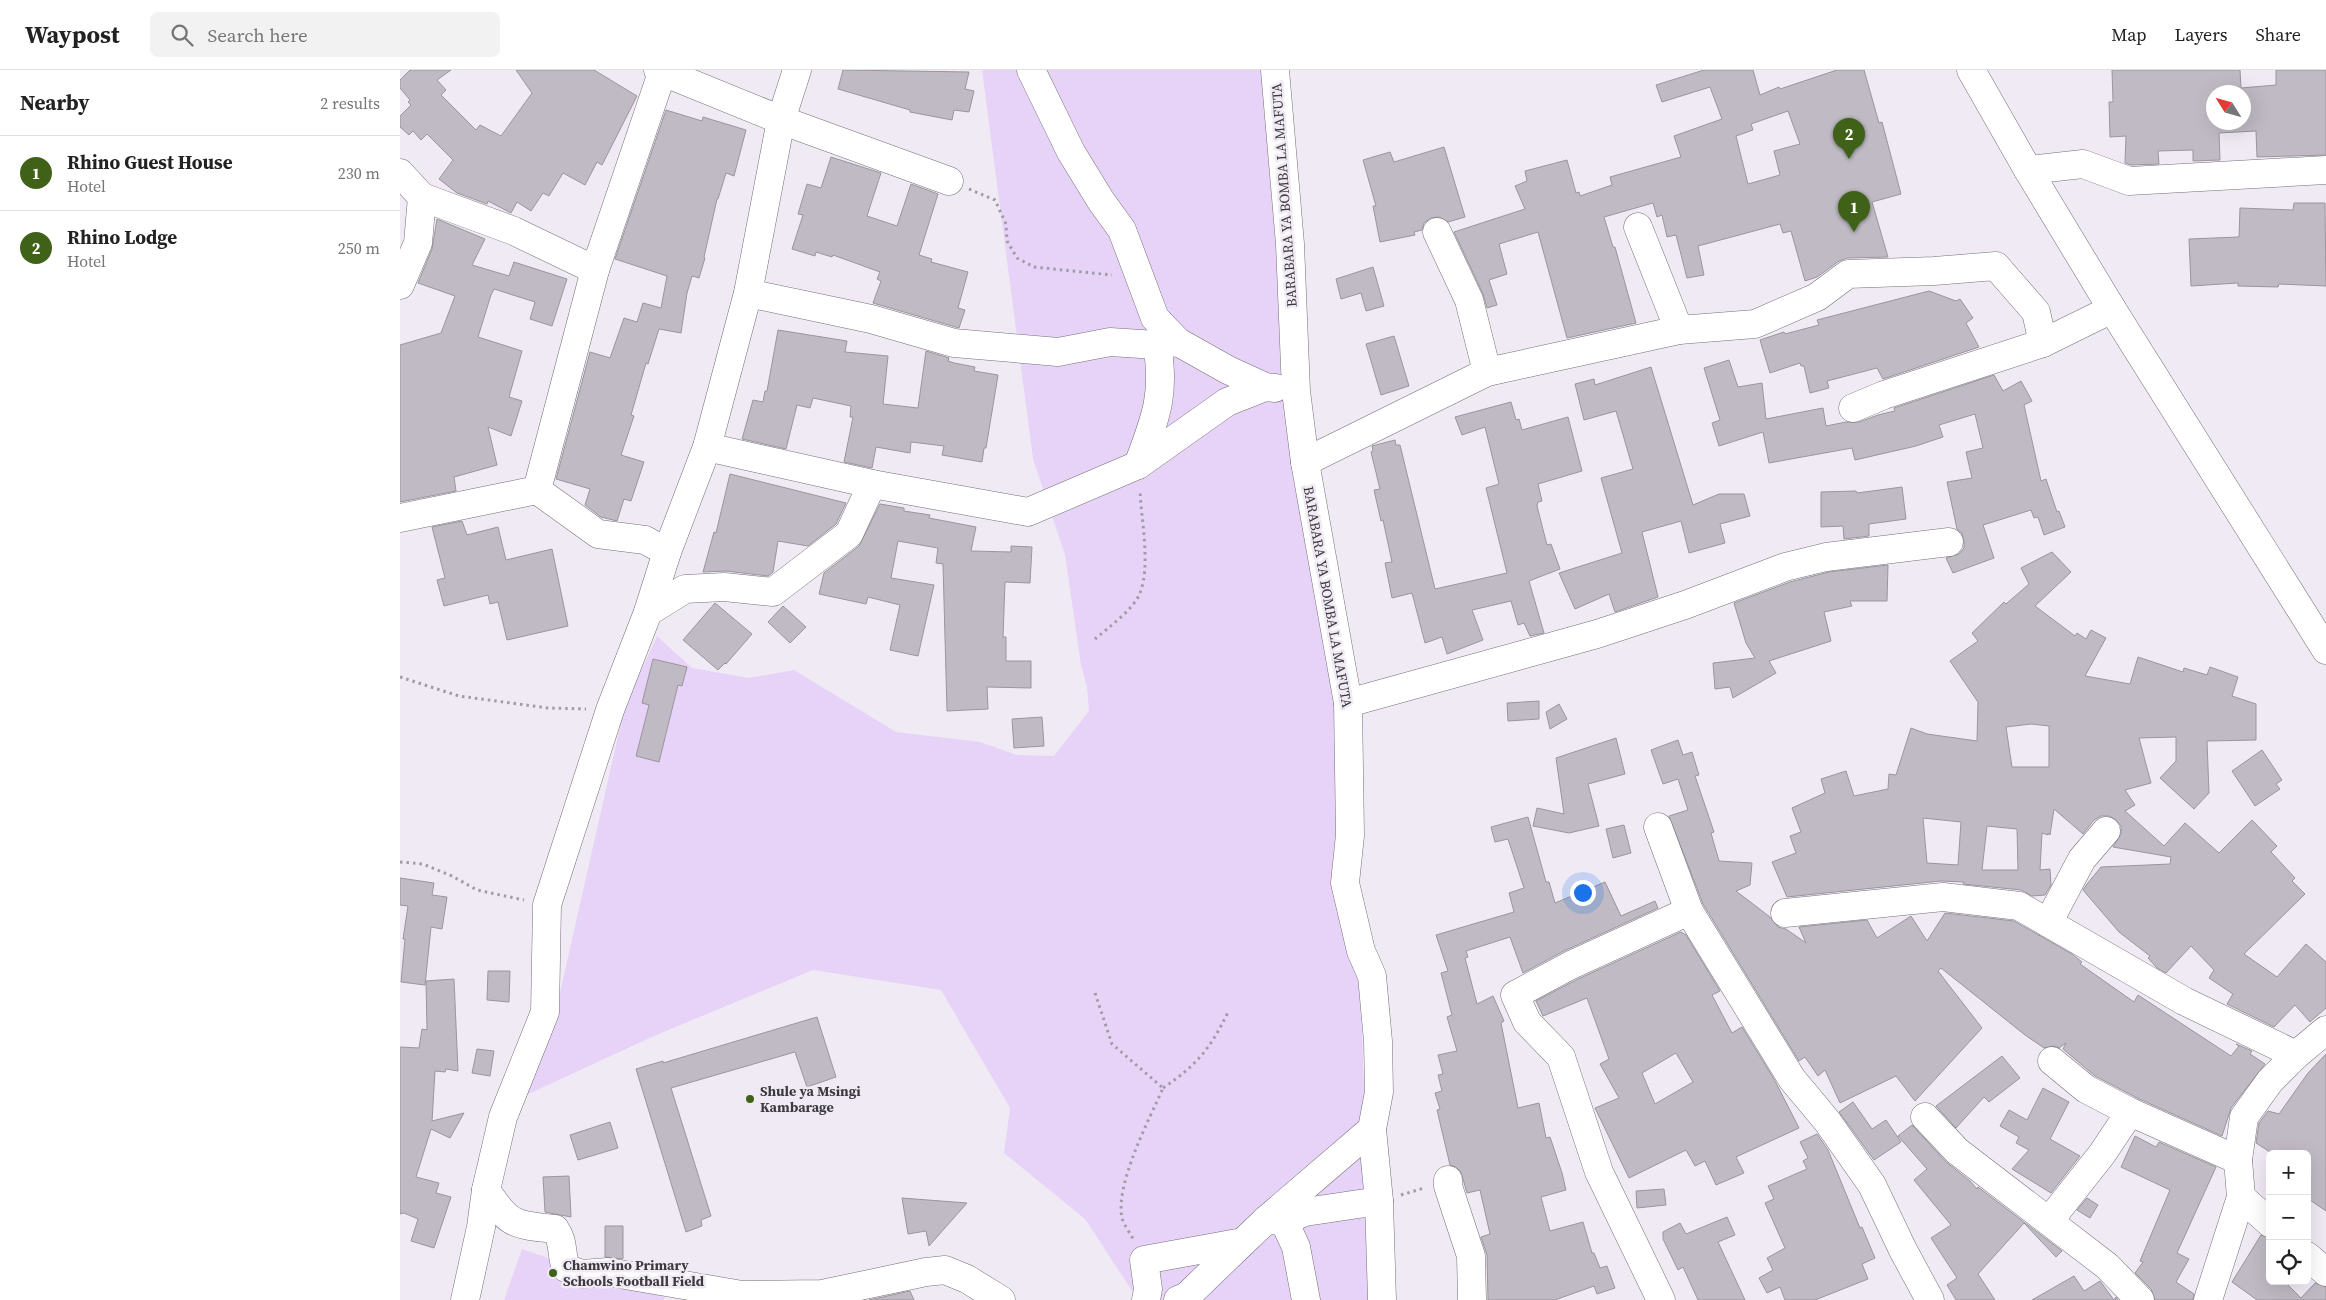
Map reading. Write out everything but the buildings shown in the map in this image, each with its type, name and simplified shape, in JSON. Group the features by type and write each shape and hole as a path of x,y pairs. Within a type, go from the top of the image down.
{"main road":[{"path":"465,1300 481,1227 486,1190 503,1117 545,1012 547,905 610,710 648,612 667,552 707,447 748,292 781,120 797,70"},
{"path":"1031,70 1072,152 1101,201 1122,230 1155,318 1167,343 1156,417 1138,465"},
{"name":"BARABARA YA BOMBA LA MAFUTA","path":"1275,70 1290,244 1296,391 1305,462 1348,703 1350,835 1345,884 1361,951 1372,976 1378,1041 1378,1092 1372,1129 1379,1201 1382,1300"},
{"path":"1971,70 2028,170 2112,309 2326,650"},
{"path":"537,490 596,270 661,71 781,120 949,180"},
{"path":"2028,170 2083,164 2129,180 2326,170"},
{"path":"400,173 422,197 514,231 596,270"},
{"path":"400,285 418,243 422,197"},
{"path":"1638,227 1679,330"},
{"path":"1437,232 1469,300 1487,372"},
{"path":"1305,462 1487,372 1679,330 1754,324 1817,297 1848,274 1934,271 1996,266 2036,312 2044,343"},
{"path":"748,292 871,319 954,343 1058,352 1110,342 1167,343 1265,387 1296,391"},
{"path":"1853,408 1884,395 2044,343 2112,309"},
{"path":"707,447 872,484 1028,512 1138,465 1226,402 1265,387"},
{"path":"648,612 685,589 724,587 773,592 849,534 872,484"},
{"path":"400,518 537,490 598,534 645,540 667,552"},
{"path":"1348,703 1597,634 1685,605 1785,567 1826,557 1949,542"},
{"path":"1658,827 1689,912 1792,1079 1827,1121 1872,1185 1903,1250 1930,1300"},
{"path":"2048,923 2082,859 2106,831"},
{"path":"1785,914 1943,896 2019,906 2184,1001 2296,1055"},
{"path":"1661,1300 1599,1172 1561,1057 1527,1022 1514,995 1571,965 1689,912"},
{"path":"2208,1300 2241,1197 2238,1160 2244,1117 2270,1081 2296,1055 2326,1030"},
{"path":"2052,1061 2086,1088 2130,1112 2238,1160"},
{"path":"2049,1221 2102,1154 2130,1112"},
{"path":"1926,1117 1957,1151 2107,1266 2140,1300"},
{"path":"1178,1300 1187,1296 1243,1242 1275,1220 1372,1129"},
{"path":"1448,1180 1448,1186 1470,1256 1472,1300"},
{"path":"486,1190 503,1214 516,1223 555,1229 563,1241 562,1256 566,1268 582,1274 608,1272 742,1295 822,1294 926,1272 944,1270 967,1279 1001,1300"},
{"path":"2241,1197 2266,1219"},
{"path":"1275,1220 1305,1212 1379,1201"},
{"path":"1275,1220 1296,1247 1306,1300"},
{"path":"1146,1300 1148,1289 1144,1260 1243,1242"},
{"path":"2311,1259 2326,1272"}],"path":[{"path":"949,180 995,200 1006,224 1007,241 1017,258 1034,266 1106,273 1142,281"},
{"path":"1095,639 1122,616 1140,594 1146,566 1138,465"},
{"path":"400,676 459,696 548,708 610,710"},
{"path":"400,862 423,864 452,876 477,890 547,905"},
{"path":"1095,993 1112,1044 1163,1088"},
{"path":"1144,1260 1122,1218 1124,1195 1132,1158 1163,1088 1194,1065 1216,1039 1228,1012"},
{"path":"1379,1201 1448,1180"}],"shaded area":[{"path":"982,70 1264,70 1339,708 1362,1031 1366,1145 1379,1300 1138,1300 1085,1219 1004,1153 1010,1108 941,990 813,970 654,1036 524,1096 559,997 625,705 657,636 692,668 749,678 794,670 896,732 980,742 1017,755 1054,756 1089,711 1087,687 1081,665 1065,555 1033,459"},
{"name":"Chamwino Primary Schools Football Field","path":"522,1249 665,1297 664,1300 504,1300"}],"place":[{"name":"Rhino Lodge","path":"1849,159"},
{"name":"Rhino Guest House","path":"1854,232"},
{"name":"Shule ya Msingi Kambarage","path":"750,1099"},
{"name":"Chamwino Primary Schools Football Field","path":"553,1273"}]}
